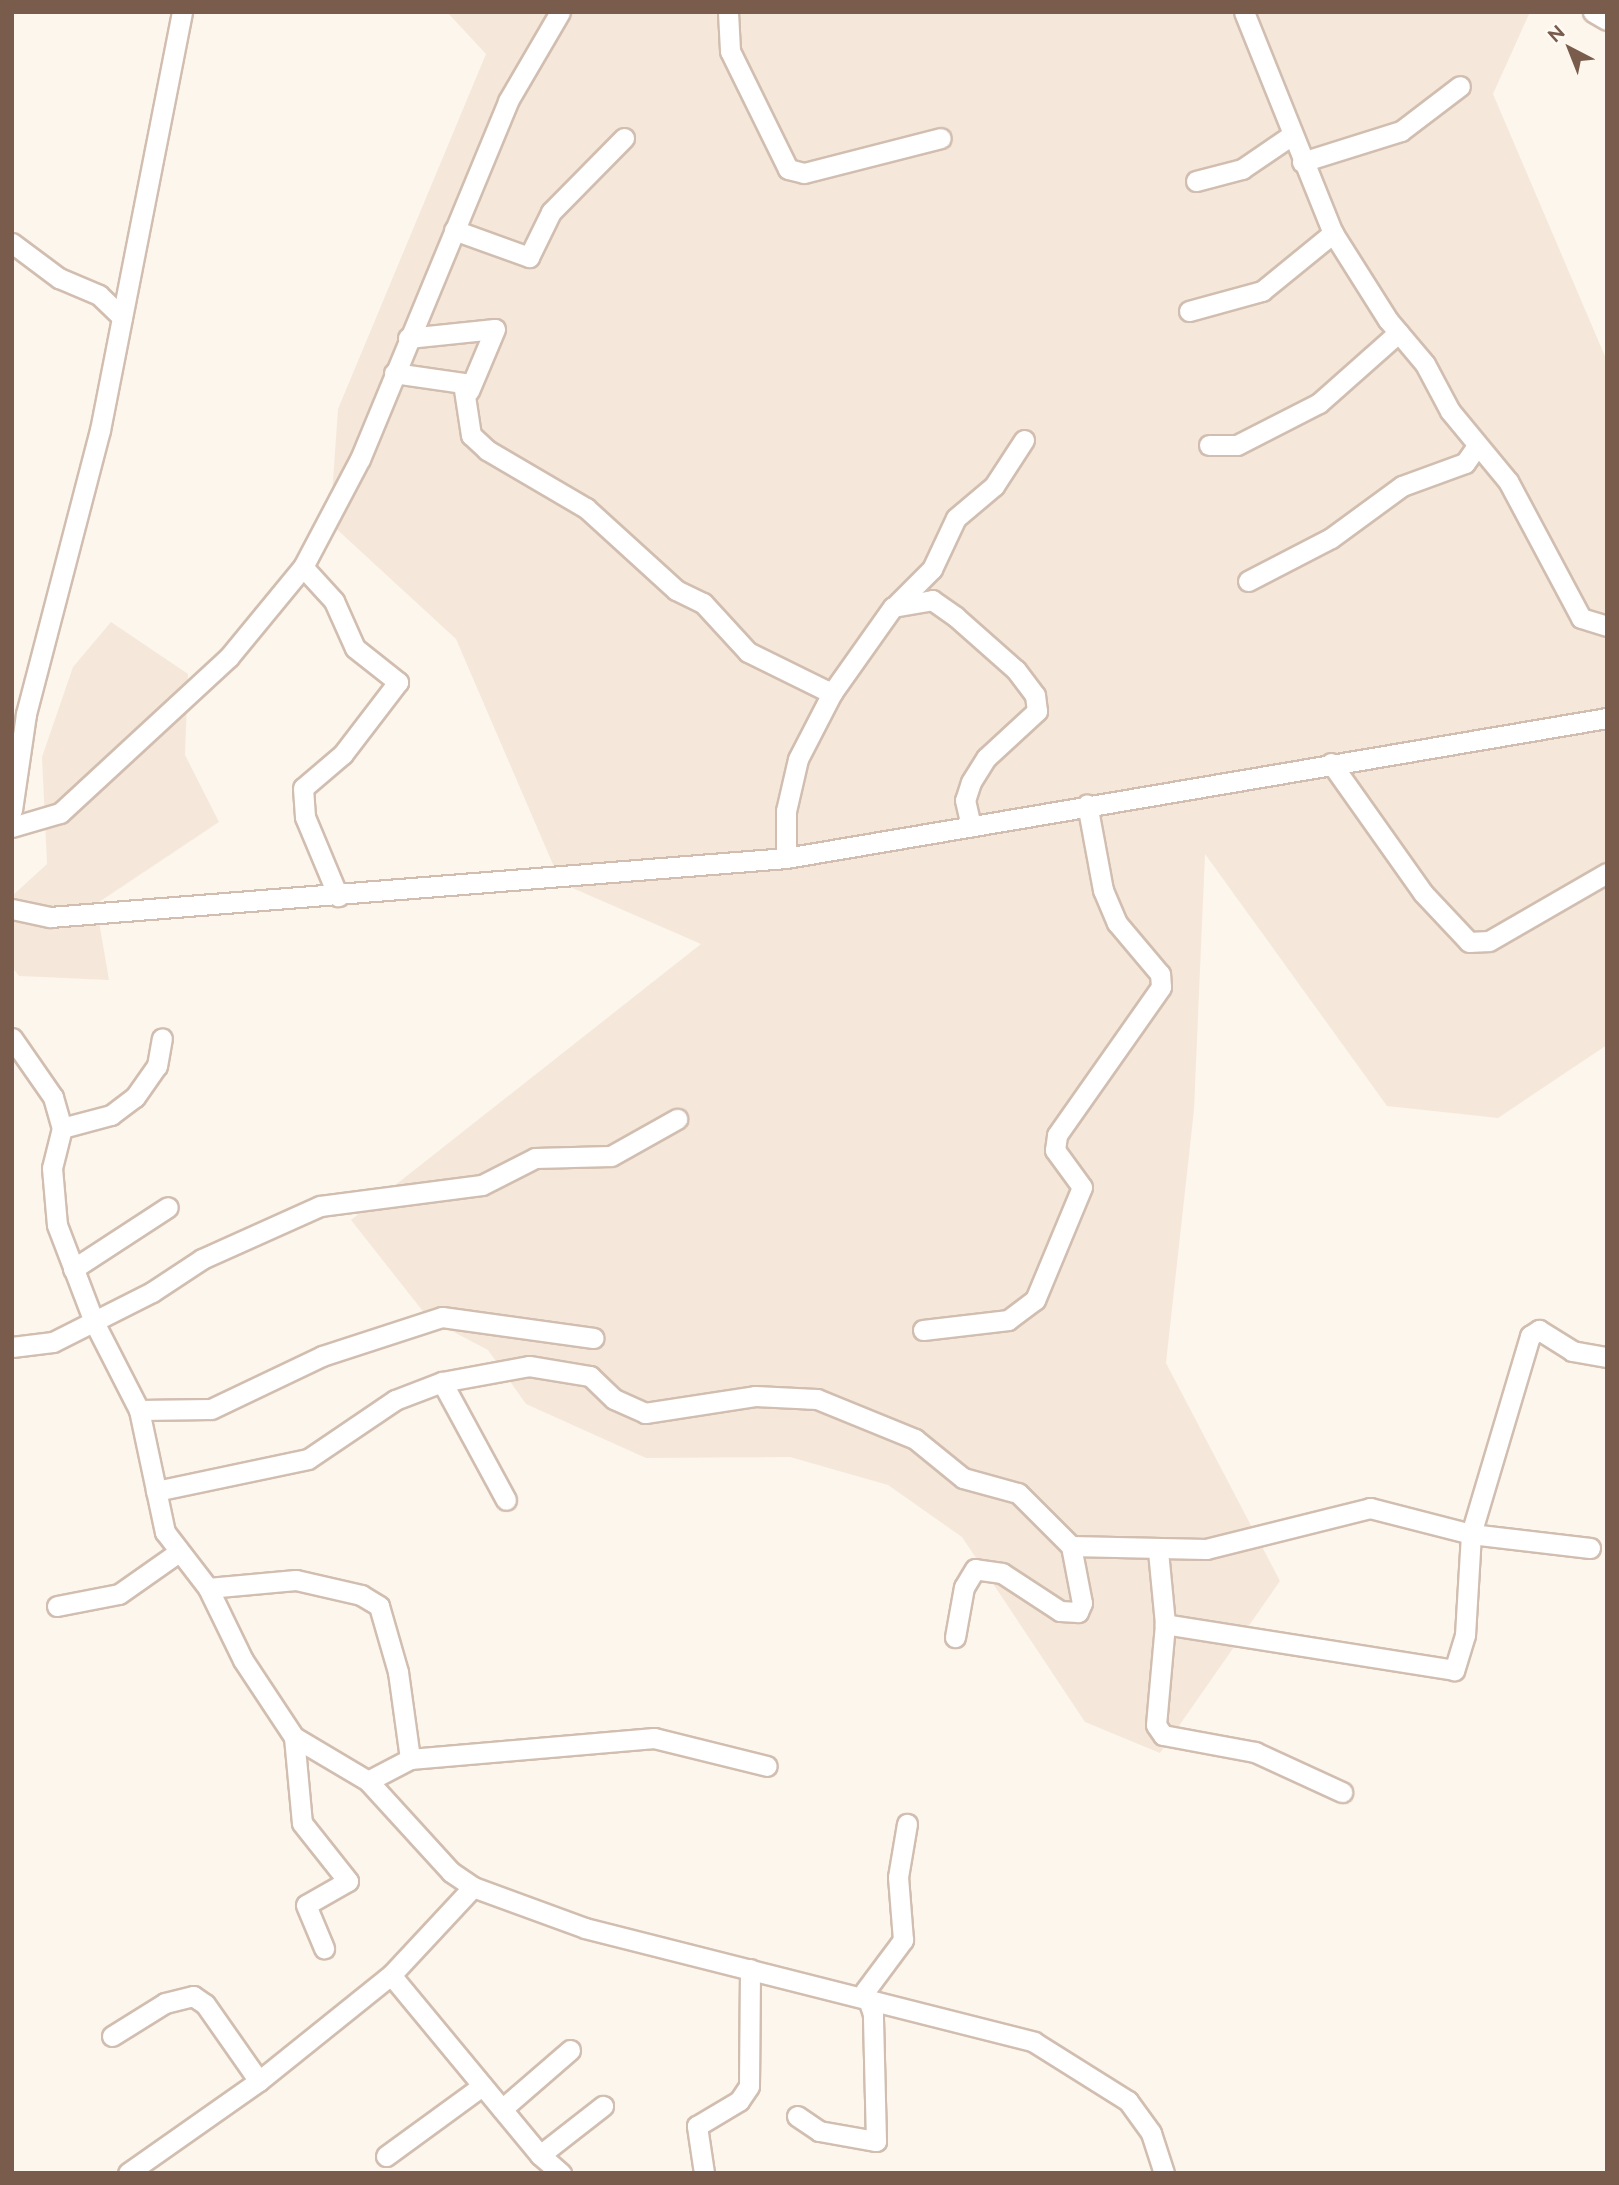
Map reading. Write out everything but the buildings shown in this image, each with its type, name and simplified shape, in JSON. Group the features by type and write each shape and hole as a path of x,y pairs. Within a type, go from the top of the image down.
{"street":[{"path":"12,810 26,714 100,430 182,12"},
{"path":"12,827 60,813 229,657 303,567 359,459 508,101 560,12"},
{"path":"728,12 730,51 788,169 804,173 941,138"},
{"path":"1244,12 1289,137 1334,233 1476,447 1508,481 1581,618 1607,626"},
{"path":"1593,12 1607,20"},
{"path":"1302,162 1401,131 1460,86"},
{"path":"1196,181 1242,169 1289,137"},
{"path":"454,230 529,257 551,212 624,138"},
{"path":"1189,311 1262,291 1334,233"},
{"path":"12,243 59,278 99,295 122,317"},
{"path":"408,338 495,329 469,391 471,435 487,450 586,508 676,590 703,603 748,652 832,693"},
{"path":"1209,445 1237,445 1319,403 1398,333"},
{"path":"394,373 455,379 469,391"},
{"path":"786,858 786,811 798,760 832,693 893,607 933,569 956,518 994,486 1024,440"},
{"path":"1248,581 1331,538 1402,486 1465,463 1476,447"},
{"path":"303,567 334,601 355,648 398,682 343,754 303,788 305,817 338,895"},
{"path":"893,607 932,600 1016,670 1035,695 1037,711 986,758 971,782 965,800 971,826"},
{"path":"12,909 50,917 786,858 1087,804 1607,718"},
{"path":"1331,764 1423,893 1469,942 1489,941 1607,873"},
{"path":"923,1330 1008,1320 1035,1300 1082,1187 1055,1150 1057,1135 1161,987 1160,974 1117,923 1103,890 1087,804"},
{"path":"12,1038 53,1097 62,1128 52,1168 57,1225 94,1322 139,1410 156,1491 176,1553 208,1588 243,1660 294,1737 368,1781 451,1872 473,1887 585,1928 750,1969 870,2004 1034,2042 1092,2074 1128,2101 1150,2133 1162,2172"},
{"path":"62,1128 111,1115 135,1097 157,1066 162,1038"},
{"path":"12,1347 43,1345 94,1322 202,1259 320,1206 482,1185 535,1158 611,1156 677,1119"},
{"path":"73,1269 168,1206"},
{"path":"139,1410 211,1409 322,1356 442,1317 594,1338"},
{"path":"1164,1625 1454,1670 1465,1635 1471,1534 1530,1336 1539,1330 1572,1351 1607,1357"},
{"path":"156,1491 308,1459 395,1400 442,1382 529,1366 563,1368 590,1376 614,1399 645,1413 755,1396 817,1399 915,1439 963,1478 1018,1493 1071,1546 1082,1603 1078,1612 1060,1611 1002,1573 975,1569 964,1587 954,1636"},
{"path":"442,1382 506,1500"},
{"path":"1071,1546 1157,1551 1206,1549 1370,1508 1471,1534 1590,1548"},
{"path":"1157,1551 1164,1625 1156,1725 1163,1735 1255,1752 1342,1792"},
{"path":"57,1606 119,1594 176,1553"},
{"path":"208,1588 296,1580 361,1595 379,1606 398,1672 410,1759"},
{"path":"294,1737 302,1823 348,1881 306,1905 324,1948"},
{"path":"368,1781 410,1759 654,1738 767,1766"},
{"path":"797,2116 819,2131 876,2141 870,2004 865,1991 903,1940 898,1877 907,1824"},
{"path":"128,2173 259,2081 391,1975 473,1887"},
{"path":"704,2173 697,2126 739,2101 748,2086 750,1969"},
{"path":"391,1975 540,2155 561,2173"},
{"path":"112,2036 165,2003 193,1996 205,2004 259,2081"},
{"path":"502,2109 570,2050"},
{"path":"386,2156 482,2086"},
{"path":"540,2155 603,2106"}],"shaded area":[{"path":"447,12 1530,12 1493,94 1607,361 1607,1045 1498,1118 1387,1106 1205,854 1194,1110 1166,1363 1280,1581 1160,1753 1085,1722 962,1537 888,1485 790,1457 646,1458 526,1404 488,1350 429,1319 351,1220 701,944 561,883 456,639 330,523 338,409 486,54"},
{"path":"111,622 188,674 185,755 219,822 96,904 109,980 19,976 12,967 12,896 47,864 42,757 73,667"}]}
